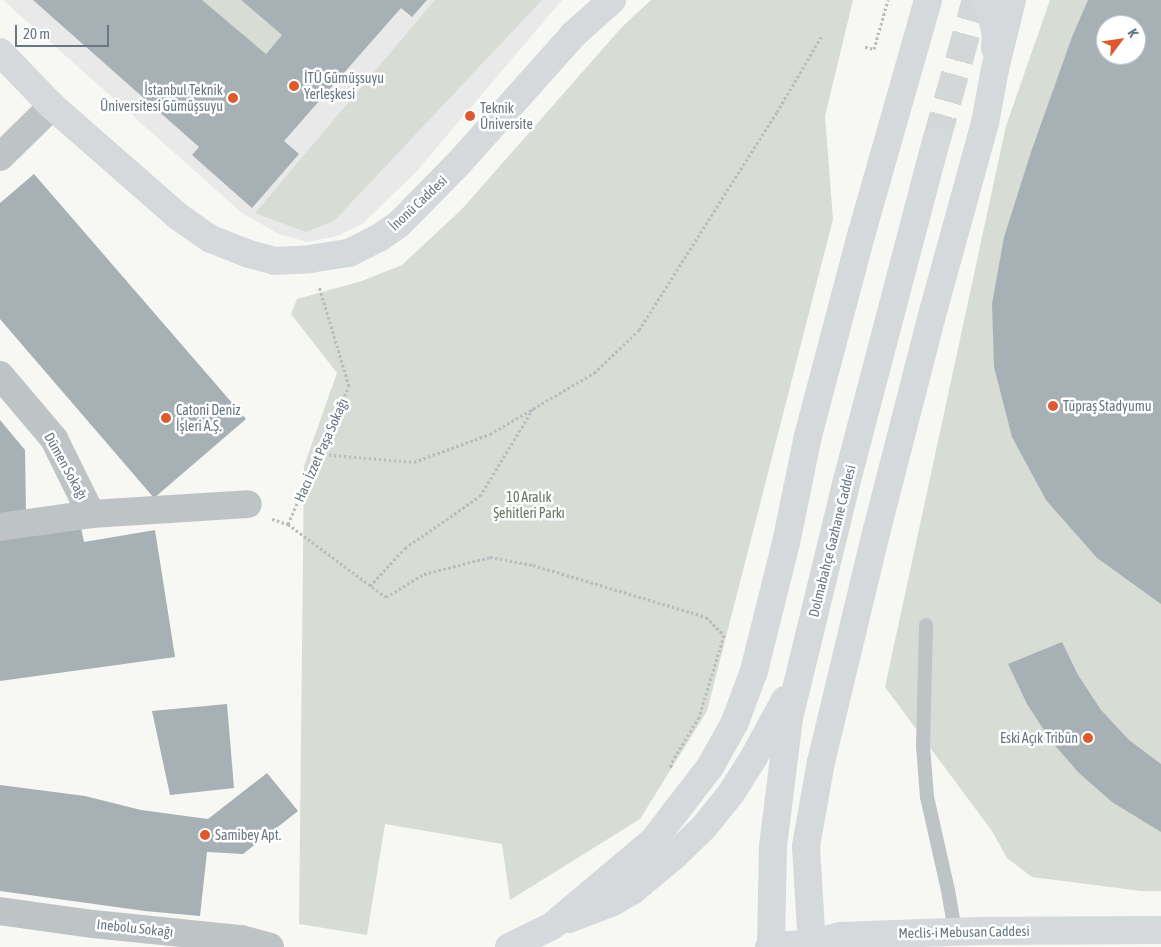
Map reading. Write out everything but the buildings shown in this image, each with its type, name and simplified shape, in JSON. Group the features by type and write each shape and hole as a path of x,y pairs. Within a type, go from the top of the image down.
{"main road":[{"path":"552,926 653,841 710,767 735,722 754,671 786,543 808,436 862,232 928,0"},
{"path":"987,0 996,34 995,69"},
{"path":"812,945 806,846 821,762 875,537 934,308 985,124 995,69 1012,0"},
{"name":"İnonü Caddesi","path":"0,52 52,106 179,217 212,239 249,254 275,261 310,259 349,253 380,238 399,224 430,194 574,34 607,2"},
{"name":"Dolmabahçe Gazhane Caddesi","path":"770,947 774,836 789,718 841,502 936,142"},
{"path":"509,947 552,926 613,902 632,891 674,856 704,827 732,792 754,758 801,667"},
{"name":"Meclis-i Mebusan Caddesi","path":"770,947 812,945 841,936 955,931 1161,930"}],"street":[{"path":"0,158 52,106"},
{"name":"Dümen Sokağı","path":"0,375 54,439 91,514"},
{"path":"0,527 91,514 248,504"},
{"name":"Inebolu Sokağı","path":"0,910 92,924 241,939 270,947"}],"lane":[{"path":"926,625 923,746 926,780 955,931"}],"path":[{"path":"865,48 874,49 888,0"},
{"path":"319,454 414,462 490,434 594,372 639,330 777,112 821,37"},
{"name":"Hacı İzzet Paşa Sokağı","path":"310,259 349,386 288,524 370,586"},
{"path":"533,408 480,496 406,548 370,586 386,597 424,574 490,556 533,565 706,617 724,636 699,717 670,765 691,793"}],"shaded area":[{"name":"İTÜ Gümüşsuyu Yerleşkesi","path":"3,0 562,0 416,172 362,224 337,236 307,242 279,234 242,213"}],"green space":[{"path":"202,0 241,0 282,35 266,54"},
{"path":"435,0 542,0 334,221 306,232 255,213"},
{"name":"10 Aralık Şehitleri Parkı","path":"651,0 853,0 825,116 833,219 707,711 640,819 510,900 502,844 385,824 367,935 299,924 304,466 337,373 291,314 297,299 362,281 402,265 462,209 622,27"},
{"name":"Tüpraş Stadyumu","path":"1050,0 1161,0 1161,891 1141,891 1032,877 1007,858 992,831 885,687 1006,126"}],"tunnel":[{"path":"936,142 976,0"}],"place":[{"name":"İTÜ Gümüşsuyu Yerleşkesi","path":"294,86"},
{"name":"İstanbul Teknik Üniversitesi Gümüşsuyu","path":"233,98"},
{"name":"Teknik Üniversite","path":"470,116"},
{"name":"Tüpraş Stadyumu","path":"1053,406"},
{"name":"Catoni Deniz İşleri A.Ş.","path":"166,418"},
{"name":"Eski Açık Tribün","path":"1088,738"},
{"name":"Samibey Apt.","path":"205,835"}]}
